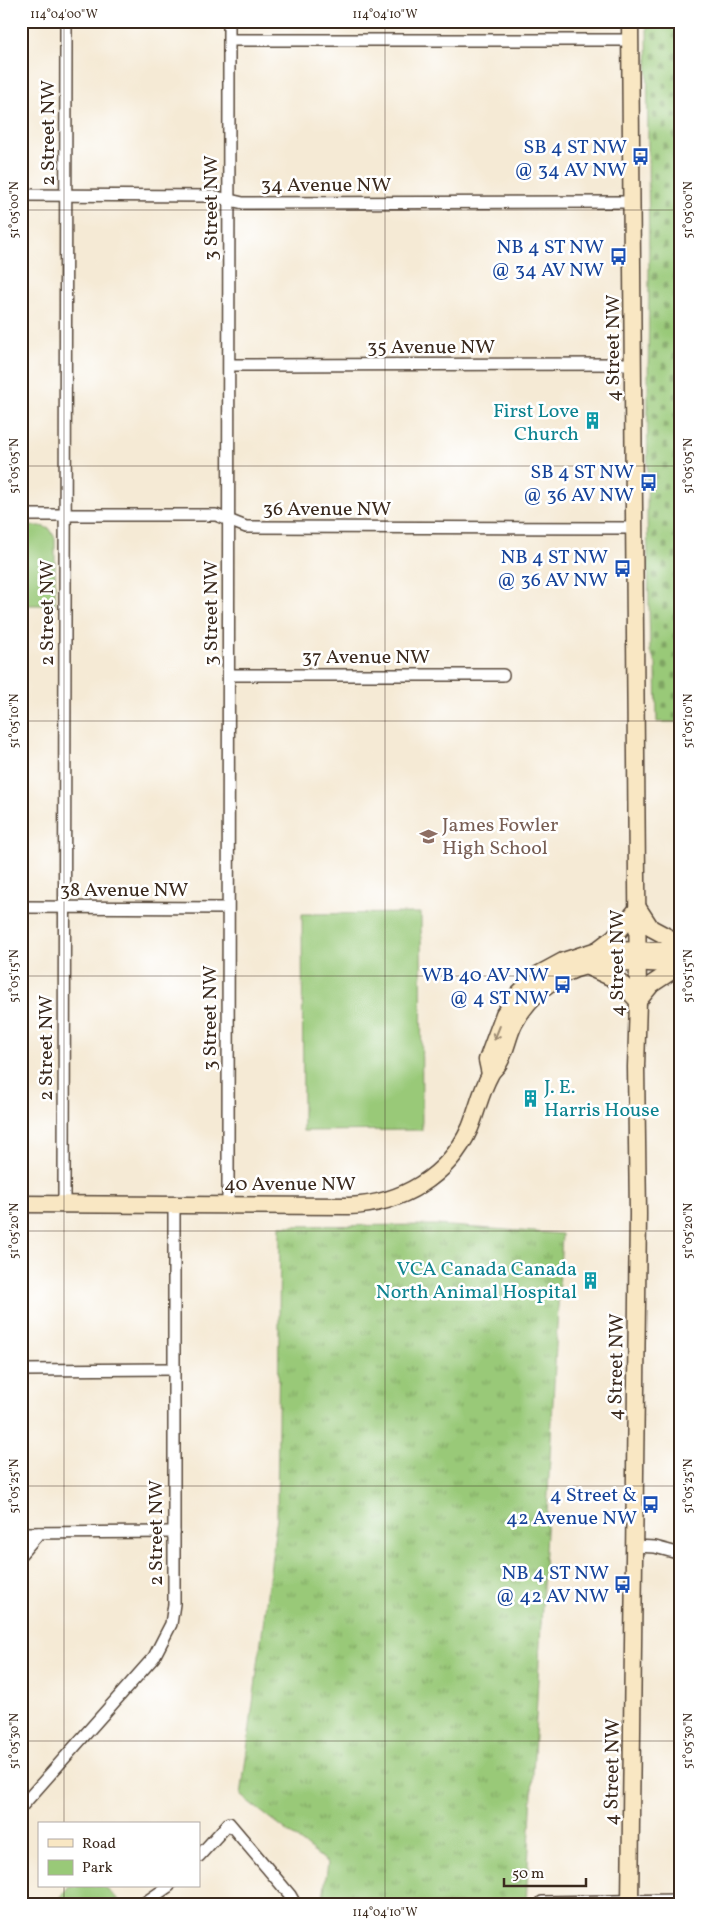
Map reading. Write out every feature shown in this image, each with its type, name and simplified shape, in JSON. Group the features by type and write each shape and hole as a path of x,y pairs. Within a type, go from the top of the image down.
{"main road":[{"name":"4 Street NW","path":"630,21 638,908 630,1902"},
{"path":"596,950 614,937 638,908 652,928 681,944"},
{"name":"40 Avenue NW","path":"490,1074 487,1060 504,1014 518,994 539,974 552,966 575,956 596,950 681,964"},
{"name":"40 Avenue NW","path":"21,1204 364,1205 377,1203 407,1193 443,1168 459,1148 470,1128 490,1074 499,1064 513,1026 527,1003 550,983 586,966 681,951"},
{"path":"586,966 619,981 638,1001 652,984 681,964"}],"street":[{"name":"2 Street NW","path":"64,1205 66,21"},
{"name":"3 Street NW","path":"228,1205 229,21"},
{"path":"230,40 630,40"},
{"name":"34 Avenue NW","path":"21,195 212,196 243,203 632,202"},
{"name":"35 Avenue NW","path":"230,365 633,364"},
{"name":"36 Avenue NW","path":"21,515 216,514 246,527 635,528"},
{"name":"37 Avenue NW","path":"229,675 503,674"},
{"name":"38 Avenue NW","path":"21,907 228,908"},
{"name":"2 Street NW","path":"21,1807 147,1665 164,1641 171,1624 174,1604 174,1205"},
{"path":"21,1370 174,1369"},
{"path":"21,1533 174,1532"},
{"path":"21,1554 39,1533"},
{"path":"634,1546 655,1547 681,1554"},
{"path":"200,1855 228,1823 290,1895 295,1904"},
{"path":"143,1904 166,1888"},
{"path":"542,1902 681,1900"}],"green space":[{"path":"647,21 681,21 681,722 657,722 656,664 650,651 647,514 649,273"},
{"path":"21,526 41,526 50,529 55,538 55,605 21,605"},
{"path":"421,913 422,1130 303,1131 302,914"},
{"path":"436,1225 562,1234 526,1904 322,1904 328,1863 241,1796 277,1517 280,1226"},
{"path":"67,1888 105,1888 121,1902 55,1904"}],"place":[{"name":"SB 4 ST NW @ 34 AV NW","path":"641,157"},
{"name":"NB 4 ST NW @ 34 AV NW","path":"618,257"},
{"name":"First Love Church","path":"593,421"},
{"name":"SB 4 ST NW @ 36 AV NW","path":"648,482"},
{"name":"NB 4 ST NW @ 36 AV NW","path":"622,568"},
{"name":"James Fowler High School","path":"428,836"},
{"name":"WB 40 AV NW @ 4 ST NW","path":"563,985"},
{"name":"J. E. Harris House","path":"530,1098"},
{"name":"VCA Canada Canada North Animal Hospital","path":"591,1280"},
{"name":"4 Street & 42 Avenue NW","path":"651,1505"},
{"name":"NB 4 ST NW @ 42 AV NW","path":"623,1584"}]}
